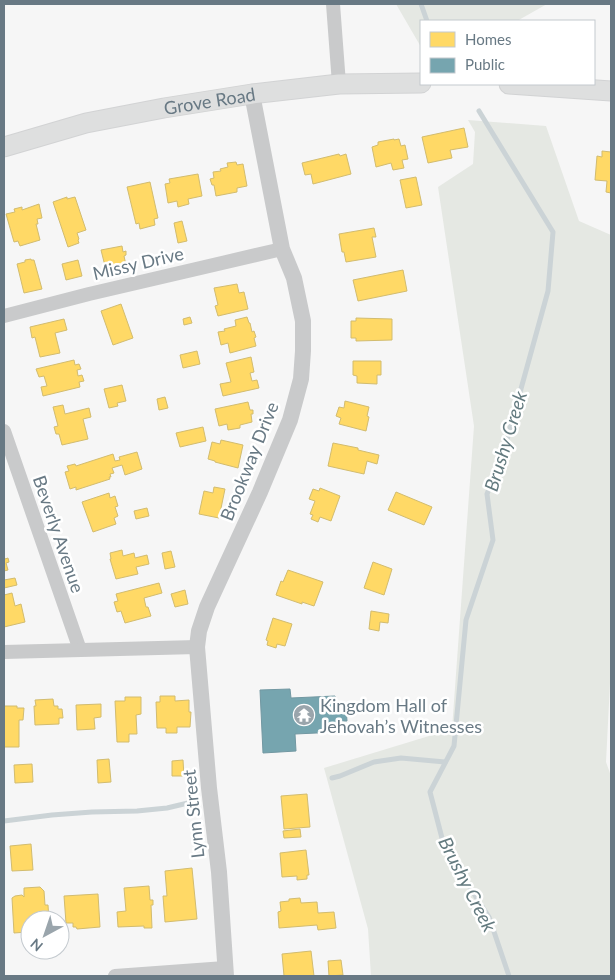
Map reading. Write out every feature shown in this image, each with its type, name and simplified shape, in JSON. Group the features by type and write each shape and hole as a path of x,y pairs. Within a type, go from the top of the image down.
{"main road":[{"name":"Grove Road","path":"4,146 86,124 164,108 252,94 339,84 420,83"},
{"path":"526,85 611,90"}],"street":[{"path":"333,4 339,84"},
{"name":"Brookway Drive","path":"197,647 199,631 207,607 260,492 290,420 301,379 303,321 294,278 282,250 252,94"},
{"name":"Missy Drive","path":"4,316 90,294 282,250"},
{"name":"Beverly Avenue","path":"4,431 80,650"},
{"path":"4,652 197,647"},
{"name":"Lynn Street","path":"197,647 209,788 219,872 226,972"},
{"path":"115,976 226,972"}],"shaded area":[{"path":"396,4 547,4 519,20 420,20 420,45"},
{"path":"468,120 546,126 579,221 611,235 611,664 606,762 611,776 611,976 371,976 368,929 324,768 452,729 474,426 438,187 473,164 475,132"}],"building: Homes":[{"path":"464,128 468,147 450,150 452,158 428,163 422,137"},
{"path":"399,139 401,146 405,145 408,159 402,160 404,168 393,170 391,163 376,167 372,147 378,145 378,142"},
{"path":"602,151 611,152 611,193 606,192 607,181 595,180 597,156 602,157"},
{"path":"339,154 340,156 346,154 351,174 313,184 311,174 305,175 302,163"},
{"path":"236,162 237,165 243,164 247,186 237,188 237,192 216,196 214,185 212,185 210,179 214,178 213,172 221,171 220,169 228,167 227,163"},
{"path":"198,174 202,196 188,199 189,204 178,207 177,201 168,203 165,184 170,183 169,179"},
{"path":"416,177 422,205 406,208 400,180"},
{"path":"150,182 158,218 154,219 155,225 140,229 139,223 136,224 127,187"},
{"path":"67,197 67,199 75,197 86,230 77,233 79,243 68,247 53,202"},
{"path":"39,204 42,218 37,219 38,224 36,224 40,240 20,246 18,241 14,242 6,214 15,212 14,209 22,207 22,210"},
{"path":"182,221 187,241 178,243 174,223"},
{"path":"374,228 376,237 372,237 376,257 346,262 339,234"},
{"path":"122,246 123,252 126,251 124,256 126,265 118,267 118,270 114,270 114,268 106,270 101,250"},
{"path":"31,259 34,260 42,289 24,293 17,264"},
{"path":"78,260 82,276 66,280 62,264"},
{"path":"403,270 407,291 358,301 353,280"},
{"path":"237,284 239,293 244,292 248,309 218,316 215,306 218,305 214,288"},
{"path":"121,304 133,338 113,345 101,311"},
{"path":"190,317 192,323 184,325 183,319"},
{"path":"247,317 252,332 254,331 256,337 254,338 256,346 230,353 228,343 221,345 218,332 236,326 235,320"},
{"path":"356,318 392,319 392,340 356,341 356,338 351,338 351,321 356,321"},
{"path":"64,319 67,330 55,333 60,353 40,357 35,337 32,338 30,327"},
{"path":"197,351 200,364 183,368 180,355"},
{"path":"251,357 254,372 250,373 252,381 257,380 259,388 223,396 220,384 231,382 226,363"},
{"path":"74,360 75,365 79,364 81,369 77,370 78,376 82,375 84,381 79,382 80,387 43,396 41,387 47,386 44,376 39,377 36,369"},
{"path":"353,361 381,361 381,375 377,375 377,384 357,383 357,376 353,375"},
{"path":"122,385 126,401 117,403 118,406 109,408 104,389"},
{"path":"165,397 168,408 159,410 157,399"},
{"path":"345,401 369,407 366,431 339,424 341,418 336,416 339,407 344,408"},
{"path":"248,402 250,410 253,410 253,414 251,414 252,422 240,425 240,428 228,430 227,424 219,426 215,409"},
{"path":"63,405 65,414 89,408 91,417 83,419 88,439 62,445 59,434 56,434 54,427 58,426 53,407"},
{"path":"203,427 206,441 180,447 176,433"},
{"path":"221,440 243,445 238,468 208,459 212,442 220,444"},
{"path":"333,443 379,455 377,464 367,461 364,474 328,466"},
{"path":"137,452 142,469 125,475 122,465 112,468 114,473 110,474 110,479 76,490 76,487 70,489 65,472 69,471 67,466 75,464 76,466 113,454 115,461 120,460 119,457"},
{"path":"214,487 225,489 219,518 199,514 204,491 213,493"},
{"path":"320,488 340,496 331,521 320,517 318,522 311,519 313,515 310,514 315,501 309,499 313,489 319,491"},
{"path":"396,492 432,507 424,525 388,510"},
{"path":"109,493 110,498 115,496 118,506 115,507 118,516 114,518 116,524 93,532 82,502"},
{"path":"147,508 149,516 136,519 134,511"},
{"path":"122,550 123,556 134,553 135,558 147,555 149,564 136,567 138,574 116,579 110,553"},
{"path":"171,551 175,567 165,569 162,553"},
{"path":"4,556 5,559 8,558 9,562 6,563 8,570 4,571"},
{"path":"373,562 392,569 384,595 364,588"},
{"path":"288,570 323,582 314,606 276,595 281,581 283,582"},
{"path":"15,578 17,585 4,588 4,580"},
{"path":"159,583 162,593 144,598 151,616 125,623 121,611 117,612 114,602 118,601 116,594"},
{"path":"185,590 188,604 175,607 171,594"},
{"path":"12,593 15,606 21,604 25,622 4,627 4,595"},
{"path":"371,611 389,614 388,623 380,622 379,631 369,629"},
{"path":"273,618 292,624 285,646 277,644 276,648 267,645 268,641 266,640"},
{"path":"160,696 175,696 175,701 189,700 189,712 191,712 190,727 177,727 177,733 166,733 166,728 157,728 156,702 160,702"},
{"path":"125,697 141,697 141,714 136,715 137,734 129,734 129,742 117,742 115,701 125,701"},
{"path":"53,699 54,706 62,709 63,718 59,718 59,724 35,725 35,700"},
{"path":"101,704 101,717 94,718 95,729 77,730 76,705"},
{"path":"4,706 24,708 23,720 19,720 19,747 4,747"},
{"path":"109,759 111,782 98,783 97,760"},
{"path":"183,760 184,776 172,776 172,761"},
{"path":"32,764 33,782 15,783 14,765"},
{"path":"307,794 310,827 284,829 281,796"},
{"path":"300,829 301,837 284,838 283,831"},
{"path":"31,844 33,870 12,871 10,846"},
{"path":"306,850 309,875 307,875 307,879 297,880 297,876 282,877 280,853"},
{"path":"192,868 197,919 165,922 163,896 167,896 165,871"},
{"path":"149,886 150,900 153,900 153,905 151,905 152,928 144,928 144,926 118,927 117,912 126,911 124,888"},
{"path":"40,887 44,891 45,905 48,905 48,910 20,910 20,933 14,933 12,898 22,895 24,897 24,888"},
{"path":"98,894 100,927 77,929 73,927 73,923 70,923 70,910 65,910 64,896"},
{"path":"300,898 301,903 317,902 318,913 334,912 336,928 318,930 317,925 279,928 278,912 281,911 280,902"},
{"path":"311,951 314,976 284,976 282,954"},
{"path":"341,960 343,975 329,976 328,961"}],"building: Public":[{"name":"Kingdom Hall of Jehovah’s Witnesses","path":"290,689 291,698 335,696 335,708 346,708 347,721 337,721 338,732 295,734 296,751 263,753 260,690"}],"waterway":[{"name":"Brushy Creek","path":"421,4 427,20"},
{"name":"Brushy Creek","path":"479,111 553,232 548,291 503,454 487,494 493,540 466,620 454,746 430,792 443,842 489,917 509,976"},
{"path":"332,778 374,762 401,758 445,762"},
{"path":"4,821 52,815 137,811 167,808 188,803"}],"place":[{"name":"Kingdom Hall of Jehovah’s Witnesses","path":"304,715"}]}
